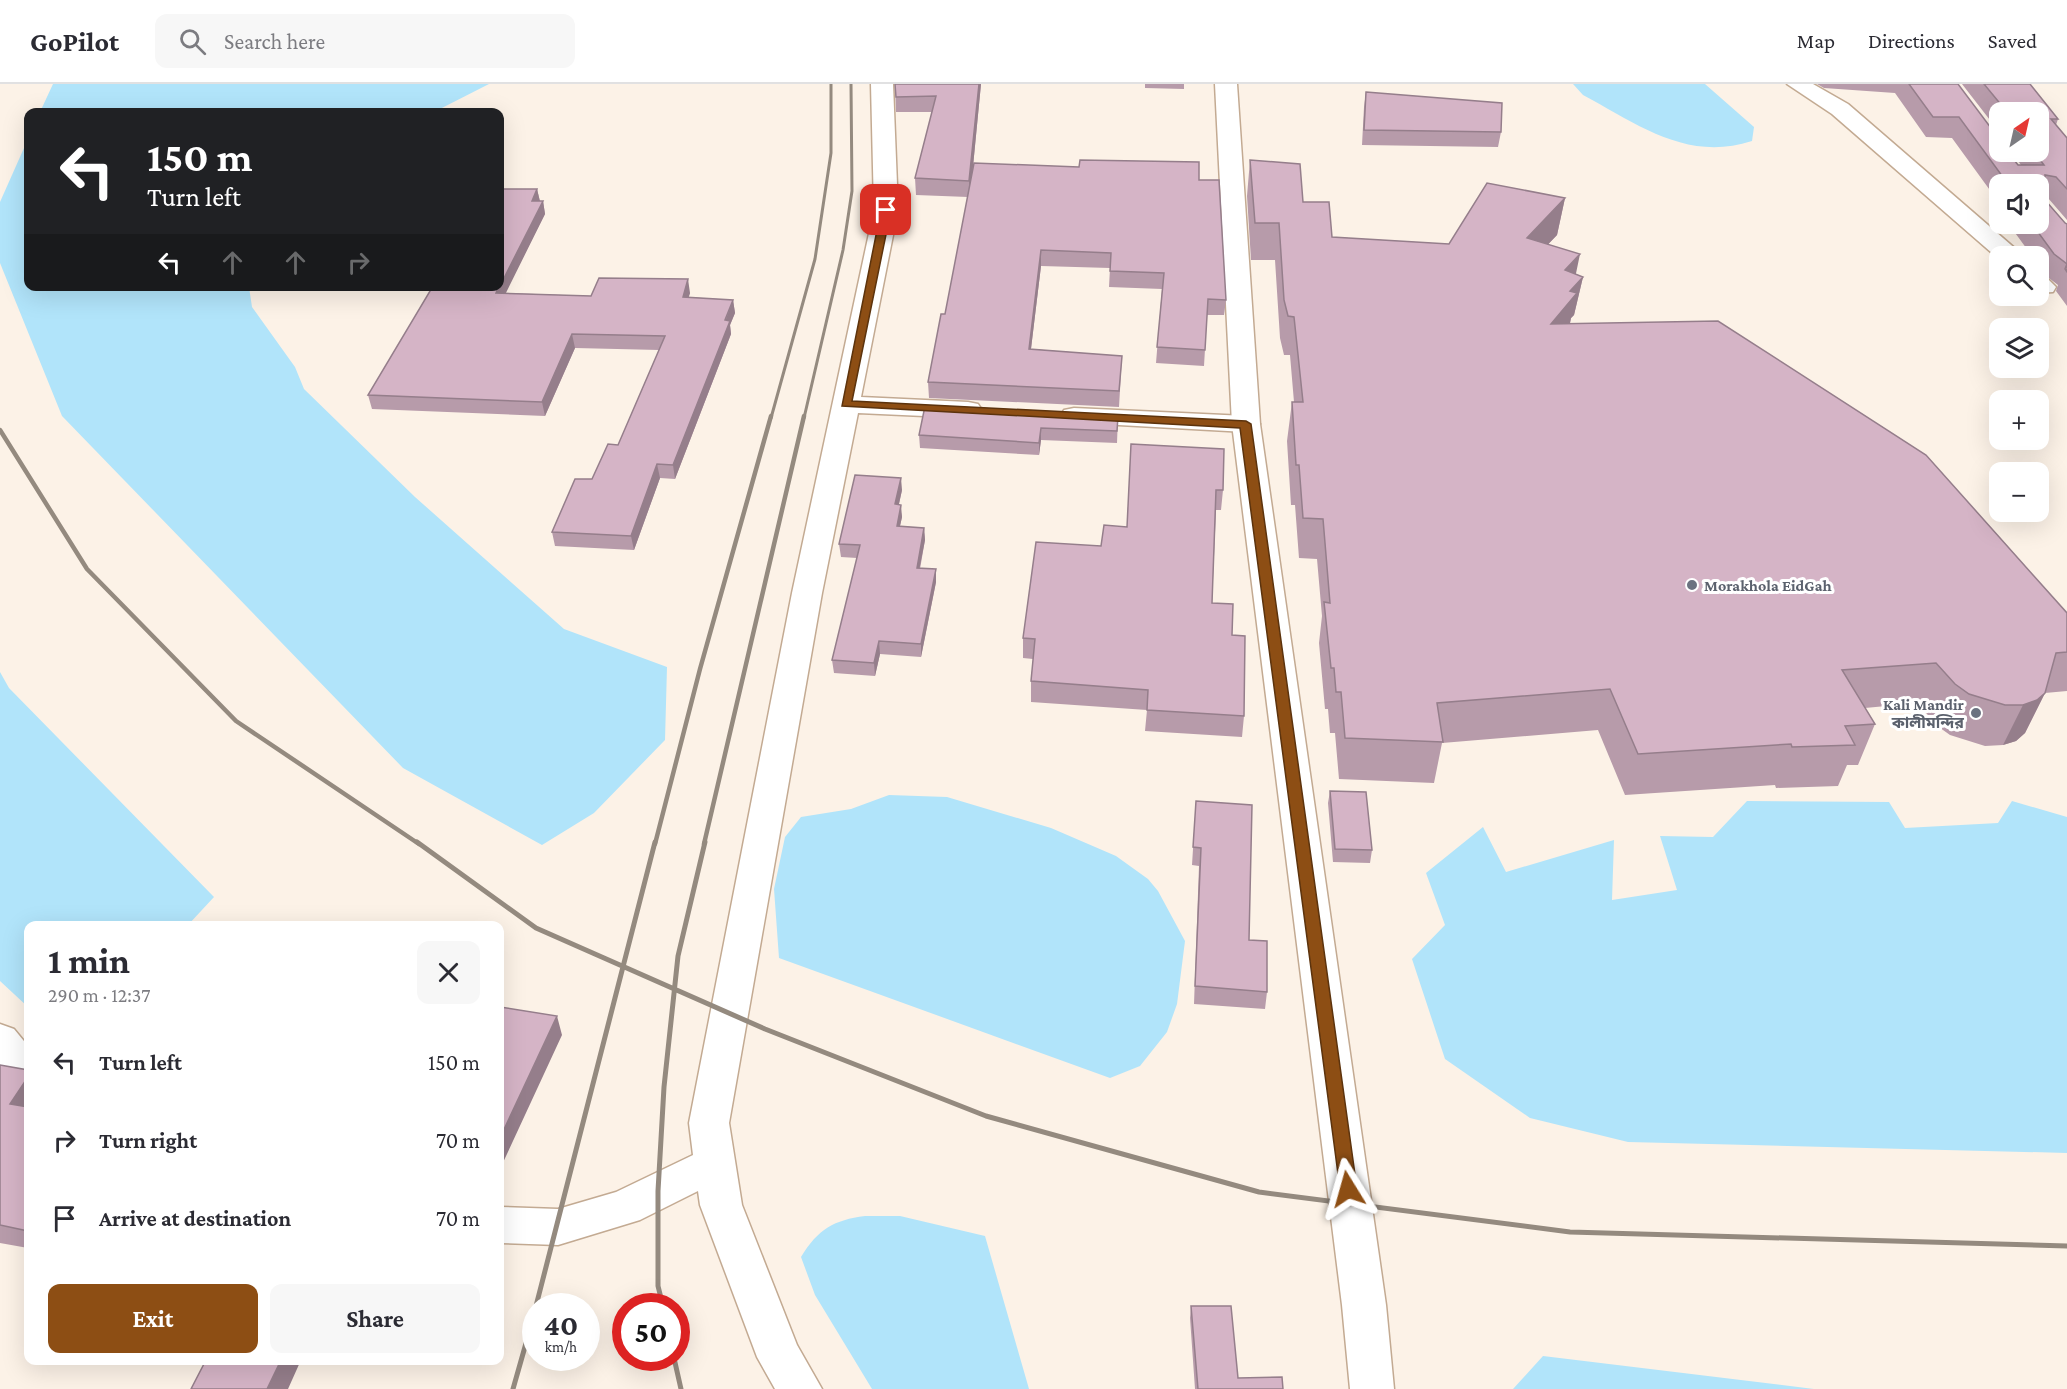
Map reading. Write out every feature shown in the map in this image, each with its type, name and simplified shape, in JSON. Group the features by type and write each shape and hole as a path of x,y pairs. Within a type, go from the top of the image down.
{"street":[{"path":"800,1389 779,1357 725,1216 714,1164 709,1123 807,593 886,210 882,84"},
{"path":"1226,84 1246,424 1362,1293 1371,1389"},
{"path":"1798,84 1840,109 1998,246"},
{"path":"846,404 999,412"},
{"path":"1046,414 1246,424"},
{"path":"0,1040 24,1067"},
{"path":"504,1225 558,1227 625,1207 714,1164"}],"water":[{"path":"53,84 489,84 442,108 42,108"},
{"path":"1573,84 1705,84 1754,127 1752,141 1728,146 1706,147 1685,144 1644,128 1583,95"},
{"path":"24,148 24,291 250,291 252,307 295,367 304,389 415,497 564,629 667,667 665,740 594,813 542,845 403,768 62,416 0,263 0,202"},
{"path":"0,672 9,688 214,897 192,921 24,921 24,1003 0,981"},
{"path":"889,795 947,797 1051,828 1116,856 1148,879 1158,891 1185,941 1177,1004 1167,1032 1140,1066 1110,1078 779,958 774,889 785,837 801,817 851,809"},
{"path":"1747,801 1889,802 1905,828 1998,823 2012,801 2067,817 2067,1153 1628,1142 1530,1118 1445,1059 1412,959 1445,925 1426,873 1483,827 1506,872 1614,840 1612,900 1677,890 1660,836 1713,837"},
{"path":"865,1216 900,1216 985,1236 1029,1389 872,1389 815,1295 801,1257 814,1239 828,1228 844,1220"},
{"path":"1543,1356 1814,1389 1513,1389"}],"building":[{"path":"895,84 979,84 969,181 915,178 936,96 896,97"},
{"path":"1909,84 1958,84 1989,125 1989,158 1959,117 1933,117"},
{"path":"1984,84 2030,84 2044,102 1999,102"},
{"path":"1366,92 1502,103 1501,132 1364,130"},
{"path":"2049,108 2058,119 2051,119 2067,138 2067,189 2056,177 2049,174 2001,174 1992,162 2044,165 2042,162 2049,162"},
{"path":"1080,160 1199,162 1199,180 1219,180 1226,300 1208,299 1205,350 1157,347 1164,273 1110,271 1111,253 1041,250 1029,349 1122,356 1119,391 928,382 941,314 945,314 974,163 1079,167"},
{"name":"Morakhola EidGah","path":"1250,160 1300,164 1303,202 1329,202 1332,237 1449,244 1487,183 1565,198 1527,238 1580,254 1565,270 1583,277 1570,291 1577,293 1551,324 1718,321 1926,455 2067,613 2067,652 2056,653 2045,693 2037,700 2023,705 2005,705 1969,694 1955,684 1936,663 1842,670 1875,724 1845,726 1855,745 1792,747 1791,744 1638,754 1610,689 1437,703 1443,742 1345,738 1341,692 1336,692 1334,668 1331,668 1324,602 1330,603 1323,519 1303,518 1299,465 1296,465 1292,402 1303,402 1294,317 1288,316 1284,300 1279,223 1255,223"},
{"path":"504,189 537,189 532,201 543,201 504,278"},
{"path":"2049,205 2067,224 2067,264 2039,234 2049,234"},
{"path":"599,278 688,279 683,297 733,300 725,320 730,321 673,465 657,464 631,536 552,532 575,479 592,479 608,444 618,445 665,336 572,334 542,402 368,395 430,291 497,291 496,293 591,296"},
{"path":"925,406 1118,416 1117,431 1041,428 1039,443 919,435"},
{"path":"1131,444 1224,449 1223,490 1216,490 1212,603 1233,604 1232,635 1245,636 1244,716 1147,710 1148,690 1031,681 1035,639 1023,638 1036,542 1101,546 1104,525 1127,527"},
{"path":"855,475 901,478 895,504 901,505 897,526 924,528 917,568 936,569 921,644 879,641 874,663 832,660 860,545 839,544"},
{"path":"1330,791 1366,792 1372,850 1335,849"},
{"path":"1196,801 1252,805 1249,940 1267,941 1267,992 1195,986 1201,848 1193,847"},
{"path":"504,1008 557,1016 504,1129"},
{"path":"0,1065 24,1069 24,1083 10,1104 24,1106 24,1230 0,1225"},
{"path":"1191,1306 1231,1306 1238,1378 1282,1377 1283,1389 1198,1389"},
{"path":"203,1365 279,1365 267,1389 191,1389"}],"railway":[{"path":"771,418 815,259 831,153 831,84"},
{"path":"804,418 843,250 852,191 851,84"},
{"path":"655,844 700,669 771,416"},
{"path":"704,844 804,416"},
{"path":"0,430 87,569 236,721 419,844"},
{"path":"417,842 536,928 623,966"},
{"path":"623,966 655,842"},
{"path":"674,989 678,956 705,842"},
{"path":"539,1293 623,966"},
{"path":"623,966 674,989"},
{"path":"660,1293 658,1191 664,1087 674,989"},
{"path":"674,989 765,1029 986,1116 1259,1192 1570,1232 2067,1246"},
{"path":"513,1389 522,1357"},
{"path":"677,1371 681,1389"}],"place":[{"name":"Morakhola EidGah","path":"1692,585"},
{"name":"Kali Mandir কালীমন্দির","path":"1976,713"}],"route":[{"path":"886,210 846,404 1246,424 1348,1189"}]}
